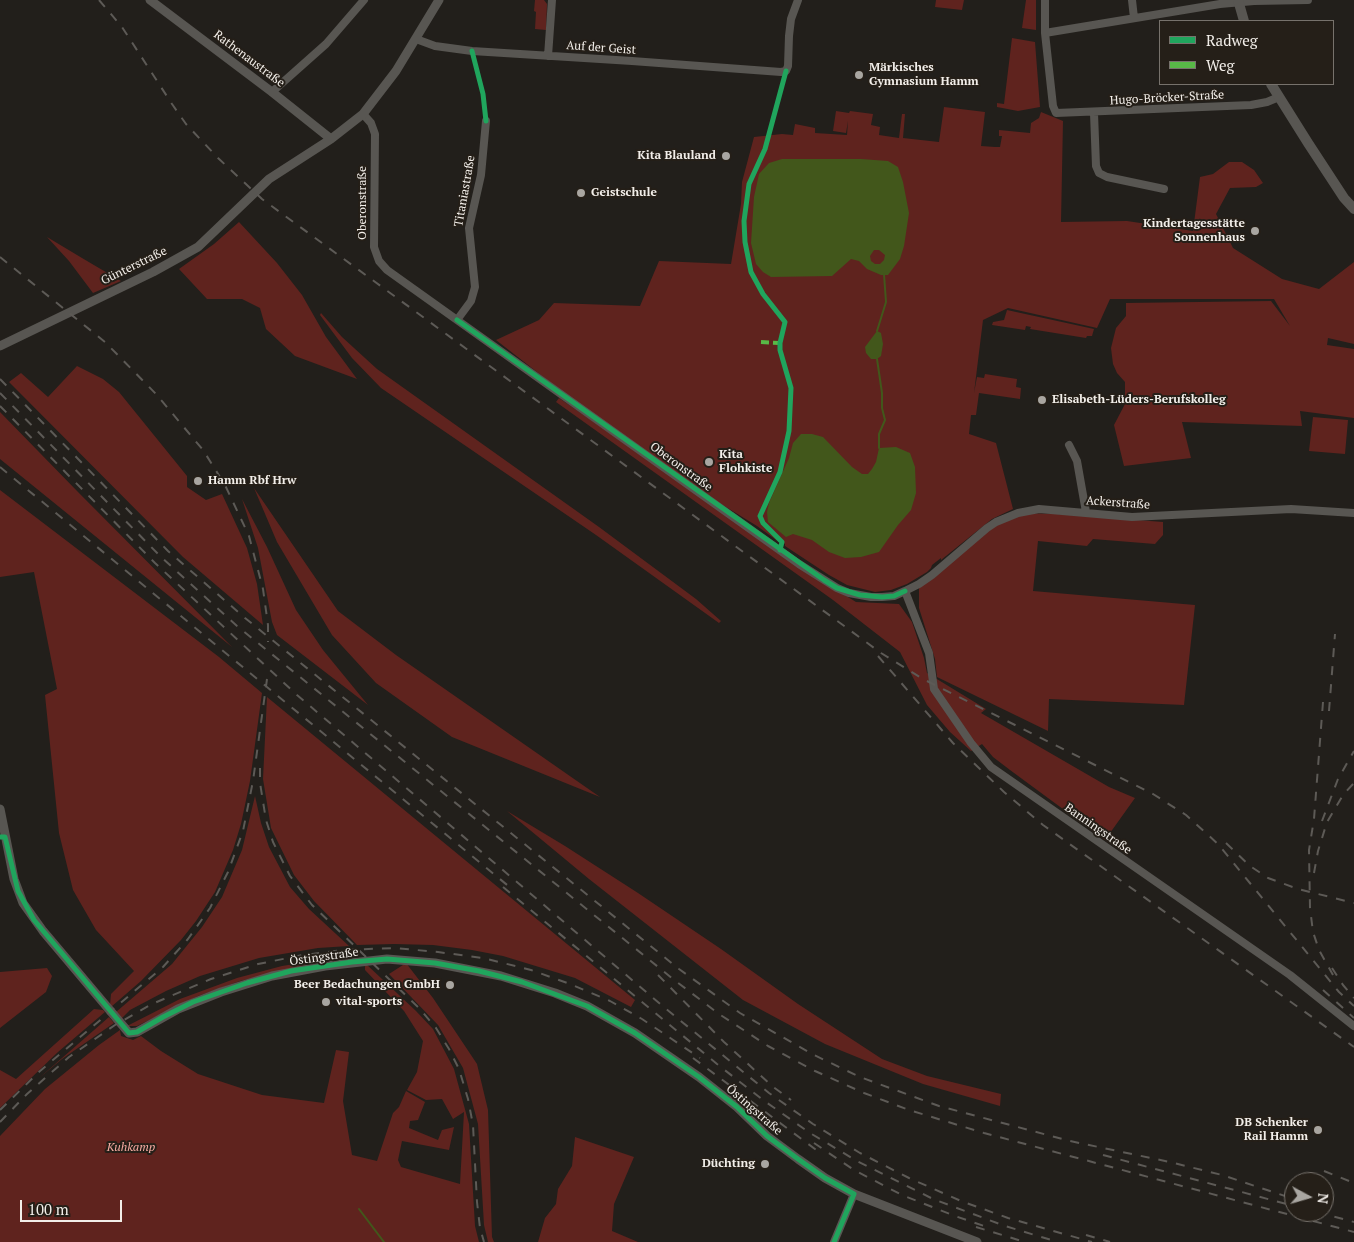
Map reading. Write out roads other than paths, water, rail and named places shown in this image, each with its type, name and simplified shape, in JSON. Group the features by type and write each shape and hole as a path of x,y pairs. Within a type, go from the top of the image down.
{"main road":[{"path":"1238,1 1244,20"},
{"path":"1272,85 1344,198 1354,209"}],"street":[{"name":"Rathenaustraße","path":"150,0 272,92 331,140"},
{"path":"272,92 326,44 364,0"},
{"name":"Günterstraße","path":"0,346 154,272 194,250 209,239 278,172 331,140 363,114 385,87 439,0"},
{"path":"548,56 552,0"},
{"name":"Auf der Geist","path":"416,39 435,46 472,51 774,72 786,70 788,66 788,36 791,19 798,0"},
{"path":"1045,0 1045,33 1238,1 1308,0"},
{"path":"1132,0 1134,18"},
{"name":"Hugo-Bröcker-Straße","path":"1045,33 1054,112 1058,114 1251,105 1268,102 1279,96"},
{"path":"1094,113 1096,166 1099,173 1107,177 1164,189"},
{"name":"Oberonstraße","path":"363,114 371,123 375,134 374,247 379,261 387,270 824,580 837,588 860,595 882,597 906,592"},
{"name":"Titaniastraße","path":"457,320 471,300 475,287 470,228 481,175 486,121"},
{"path":"1069,445 1077,461 1086,512"},
{"name":"Ackerstraße","path":"906,592 932,575 987,528 1018,513 1039,509 1143,517 1290,509 1354,513"},
{"name":"Banningstraße","path":"906,592 930,653 934,690 990,767 1290,975 1354,1026"},
{"name":"Östingstraße","path":"0,809 3,837 14,879 23,903 43,931 129,1033 137,1032 178,1009 220,992 272,976 300,970 387,959 435,964 494,975 522,982 587,1006 635,1033 680,1062 737,1107 767,1136 825,1178 854,1194 977,1242"},
{"path":"834,1242 854,1194"}],"waterway":[{"path":"877,331 886,302 884,274"},
{"path":"877,359 885,420 879,434 879,448"},
{"path":"359,1209 384,1242"}],"railway":[{"path":"99,0 122,27 186,124 218,158 262,199 881,653 923,679 1153,794 1186,815 1218,844 1339,992 1354,1006"},
{"path":"0,257 105,342 156,394 203,450 225,485 249,536 263,589 268,625 268,642"},
{"path":"0,379 168,551 245,618 679,969 740,1013 814,1055 860,1077 939,1106 1070,1141 1222,1175 1284,1196"},
{"path":"0,393 161,557 237,626 673,979 719,1014 768,1046 815,1071 864,1093 909,1110 984,1133 1354,1232"},
{"path":"0,406 155,563 297,695 665,1008 769,1093 813,1124 860,1153 909,1178 961,1201 1008,1218 1092,1242"},
{"path":"0,467 512,889"},
{"path":"1329,711 1335,634"},
{"path":"878,656 953,743 1004,792 1043,825 1354,1047"},
{"path":"0,1110 40,1071 163,967 188,939 210,908 228,872 243,831 253,781 267,679"},
{"path":"1323,702 1314,819 1309,850 1310,908 1313,932 1319,950 1333,975"},
{"path":"1322,821 1338,779 1354,751"},
{"path":"260,768 260,783 266,820 273,842 290,876 312,905 419,1008 436,1028 459,1069 473,1125 477,1202 480,1228 484,1242"},
{"path":"1314,873 1318,851 1327,822 1343,795 1354,783"},
{"path":"1226,843 1250,866 1268,878 1298,889 1354,903"},
{"path":"503,887 717,1064 763,1100 810,1133 857,1161 933,1199 1005,1226 1058,1242"},
{"path":"0,1122 27,1094 69,1057 115,1025 152,1004 211,979 258,964 303,955 344,950 395,948 438,952 483,958 531,970 610,1001 642,1019 700,1058"},
{"path":"1332,968 1354,998"},
{"path":"658,975 724,1042 772,1086 791,1100"},
{"path":"1323,990 1354,1018"},
{"path":"693,1058 819,1152"},
{"path":"814,1143 854,1170 902,1195 984,1226"},
{"path":"1103,1155 1284,1203"},
{"path":"1324,1171 1354,1183"},
{"path":"1334,1217 1354,1222"},
{"path":"976,1227 1025,1242"},
{"path":"1086,1235 1110,1242"}],"place":[{"name":"Märkisches Gymnasium Hamm","path":"859,75"},
{"name":"Kita Blauland","path":"726,156"},
{"name":"Geistschule","path":"581,193"},
{"name":"Kindertagesstätte Sonnenhaus","path":"1255,231"},
{"name":"Elisabeth-Lüders-Berufskolleg","path":"1042,400"},
{"name":"Kita Flohkiste","path":"709,462"},
{"name":"Hamm Rbf Hrw","path":"198,481"},
{"name":"Beer Bedachungen GmbH","path":"450,985"},
{"name":"vital-sports","path":"326,1002"},
{"name":"DB Schenker Rail Hamm","path":"1318,1130"},
{"name":"Düchting","path":"765,1164"}],"park label":[{"name":"Kuhkamp","path":"131,1148"}]}
